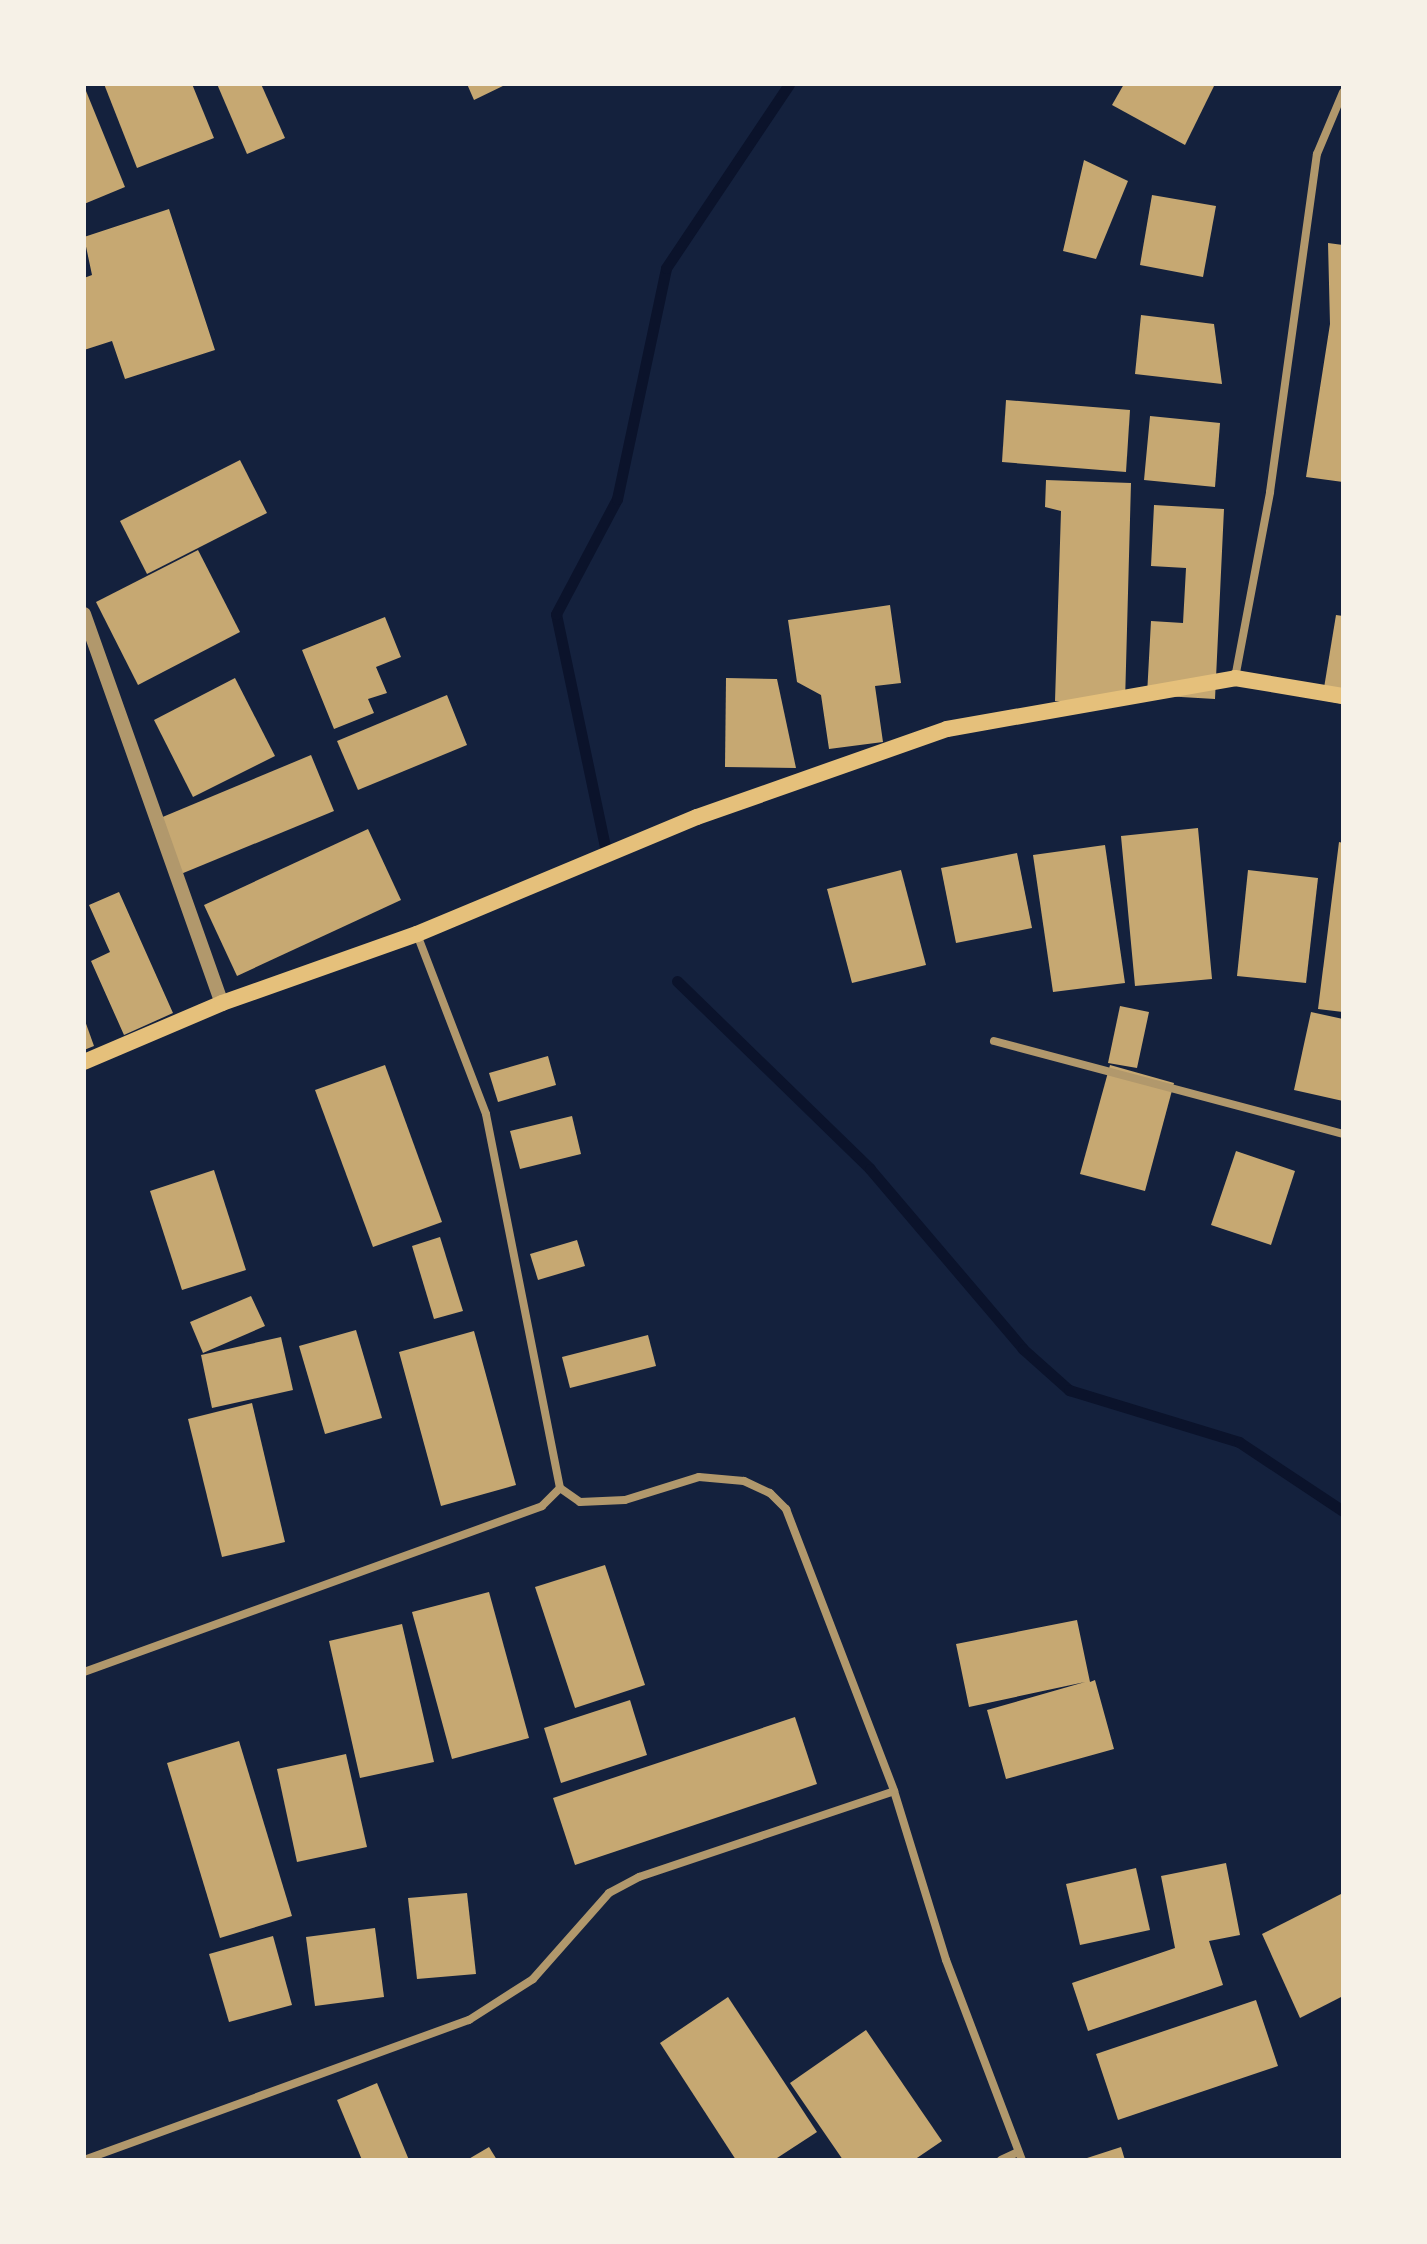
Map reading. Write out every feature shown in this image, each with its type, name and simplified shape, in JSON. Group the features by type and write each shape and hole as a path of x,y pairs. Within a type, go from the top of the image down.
{"main road":[{"path":"84,1062 222,1003 417,934 697,817 947,729 1235,678 1343,696"}],"street":[{"path":"1235,678 1270,492 1317,154 1343,92"},
{"path":"84,614 222,1003"},
{"path":"417,934 486,1114 560,1488 580,1502 625,1500 699,1477 744,1481 770,1493 786,1509 894,1791 946,1960 1020,2156 1001,2160"},
{"path":"994,1041 1343,1134"},
{"path":"84,1672 542,1506 560,1488"},
{"path":"84,2160 469,2020 533,1979 579,1923 619,1887 894,1791"}],"building":[{"path":"104,84 192,84 214,138 137,168"},
{"path":"217,84 261,84 285,138 247,154"},
{"path":"467,84 507,84 474,100"},
{"path":"1124,84 1215,84 1185,145 1112,105"},
{"path":"84,86 125,187 84,204"},
{"path":"1084,160 1128,181 1096,259 1063,251"},
{"path":"1152,195 1216,206 1203,277 1140,265"},
{"path":"169,209 215,350 125,379 112,341 84,350 84,278 92,275 84,237"},
{"path":"1328,243 1343,245 1343,482 1306,477 1330,324"},
{"path":"1141,315 1214,324 1222,384 1135,374"},
{"path":"1006,400 1130,410 1126,472 1002,462"},
{"path":"1150,416 1220,423 1215,487 1144,480"},
{"path":"240,460 267,513 147,574 120,521"},
{"path":"1046,480 1131,483 1125,703 1055,701 1061,511 1045,507"},
{"path":"1154,505 1224,509 1215,699 1147,695 1151,621 1183,623 1186,568 1151,566"},
{"path":"198,550 240,632 138,685 96,602"},
{"path":"890,605 901,683 875,686 883,742 829,749 821,695 797,682 788,620"},
{"path":"1336,615 1343,616 1343,704 1322,700"},
{"path":"385,617 401,657 376,667 387,693 368,699 374,713 334,729 302,650"},
{"path":"235,678 275,756 193,797 154,720"},
{"path":"726,678 777,679 796,768 725,767"},
{"path":"447,695 467,745 358,790 337,741"},
{"path":"311,755 334,811 176,876 153,821"},
{"path":"1198,828 1212,979 1135,986 1121,836"},
{"path":"368,829 401,900 237,976 204,905"},
{"path":"1339,842 1343,843 1343,1012 1318,1009"},
{"path":"1105,845 1125,983 1053,992 1033,855"},
{"path":"1017,853 1032,928 956,943 941,868"},
{"path":"901,870 926,965 852,983 827,889"},
{"path":"1248,870 1318,878 1306,983 1237,976"},
{"path":"119,892 173,1013 124,1035 91,961 110,952 89,905"},
{"path":"1120,1006 1149,1012 1137,1068 1108,1063"},
{"path":"1311,1012 1343,1019 1343,1101 1294,1090"},
{"path":"84,1018 94,1046 84,1050"},
{"path":"548,1056 556,1085 498,1102 489,1073"},
{"path":"385,1065 442,1222 373,1247 315,1090"},
{"path":"1110,1065 1174,1083 1145,1191 1080,1174"},
{"path":"572,1116 581,1154 520,1169 510,1131"},
{"path":"1236,1151 1295,1171 1271,1245 1211,1225"},
{"path":"214,1170 246,1270 182,1290 150,1191"},
{"path":"440,1237 463,1311 434,1319 412,1246"},
{"path":"577,1240 585,1266 538,1280 530,1254"},
{"path":"251,1296 265,1326 203,1353 190,1322"},
{"path":"356,1330 382,1418 325,1434 299,1346"},
{"path":"474,1331 516,1485 441,1506 399,1352"},
{"path":"648,1335 656,1366 570,1388 562,1357"},
{"path":"281,1337 293,1390 212,1408 201,1355"},
{"path":"252,1403 285,1542 222,1557 188,1419"},
{"path":"605,1565 645,1685 575,1708 535,1587"},
{"path":"489,1592 529,1738 452,1759 412,1612"},
{"path":"1077,1620 1090,1682 1095,1680 1114,1749 1006,1779 987,1710 1085,1682 969,1707 956,1644"},
{"path":"402,1624 434,1762 360,1778 329,1641"},
{"path":"630,1700 647,1755 561,1783 544,1728"},
{"path":"795,1717 817,1784 575,1865 553,1798"},
{"path":"239,1741 292,1916 220,1938 167,1763"},
{"path":"346,1754 367,1847 297,1862 277,1769"},
{"path":"1226,1863 1240,1935 1209,1941 1223,1985 1088,2031 1072,1983 1175,1948 1161,1876"},
{"path":"1136,1868 1150,1930 1080,1945 1066,1884"},
{"path":"467,1893 476,1974 417,1979 408,1898"},
{"path":"1343,1893 1343,1996 1300,2018 1262,1934"},
{"path":"375,1928 384,1997 315,2006 306,1937"},
{"path":"273,1936 292,2005 229,2022 209,1954"},
{"path":"728,1997 817,2132 774,2160 736,2160 660,2043"},
{"path":"1256,2000 1278,2066 1118,2120 1096,2054"},
{"path":"866,2030 942,2141 914,2160 843,2160 790,2083"},
{"path":"377,2083 409,2160 362,2160 337,2100"},
{"path":"489,2147 497,2160 467,2160"},
{"path":"1121,2147 1125,2160 1084,2160 1084,2159"}],"waterway":[{"path":"607,856 556,614 617,499 666,268 789,84"},
{"path":"677,981 870,1169 1023,1349 1069,1390 1239,1442 1343,1511"}]}
